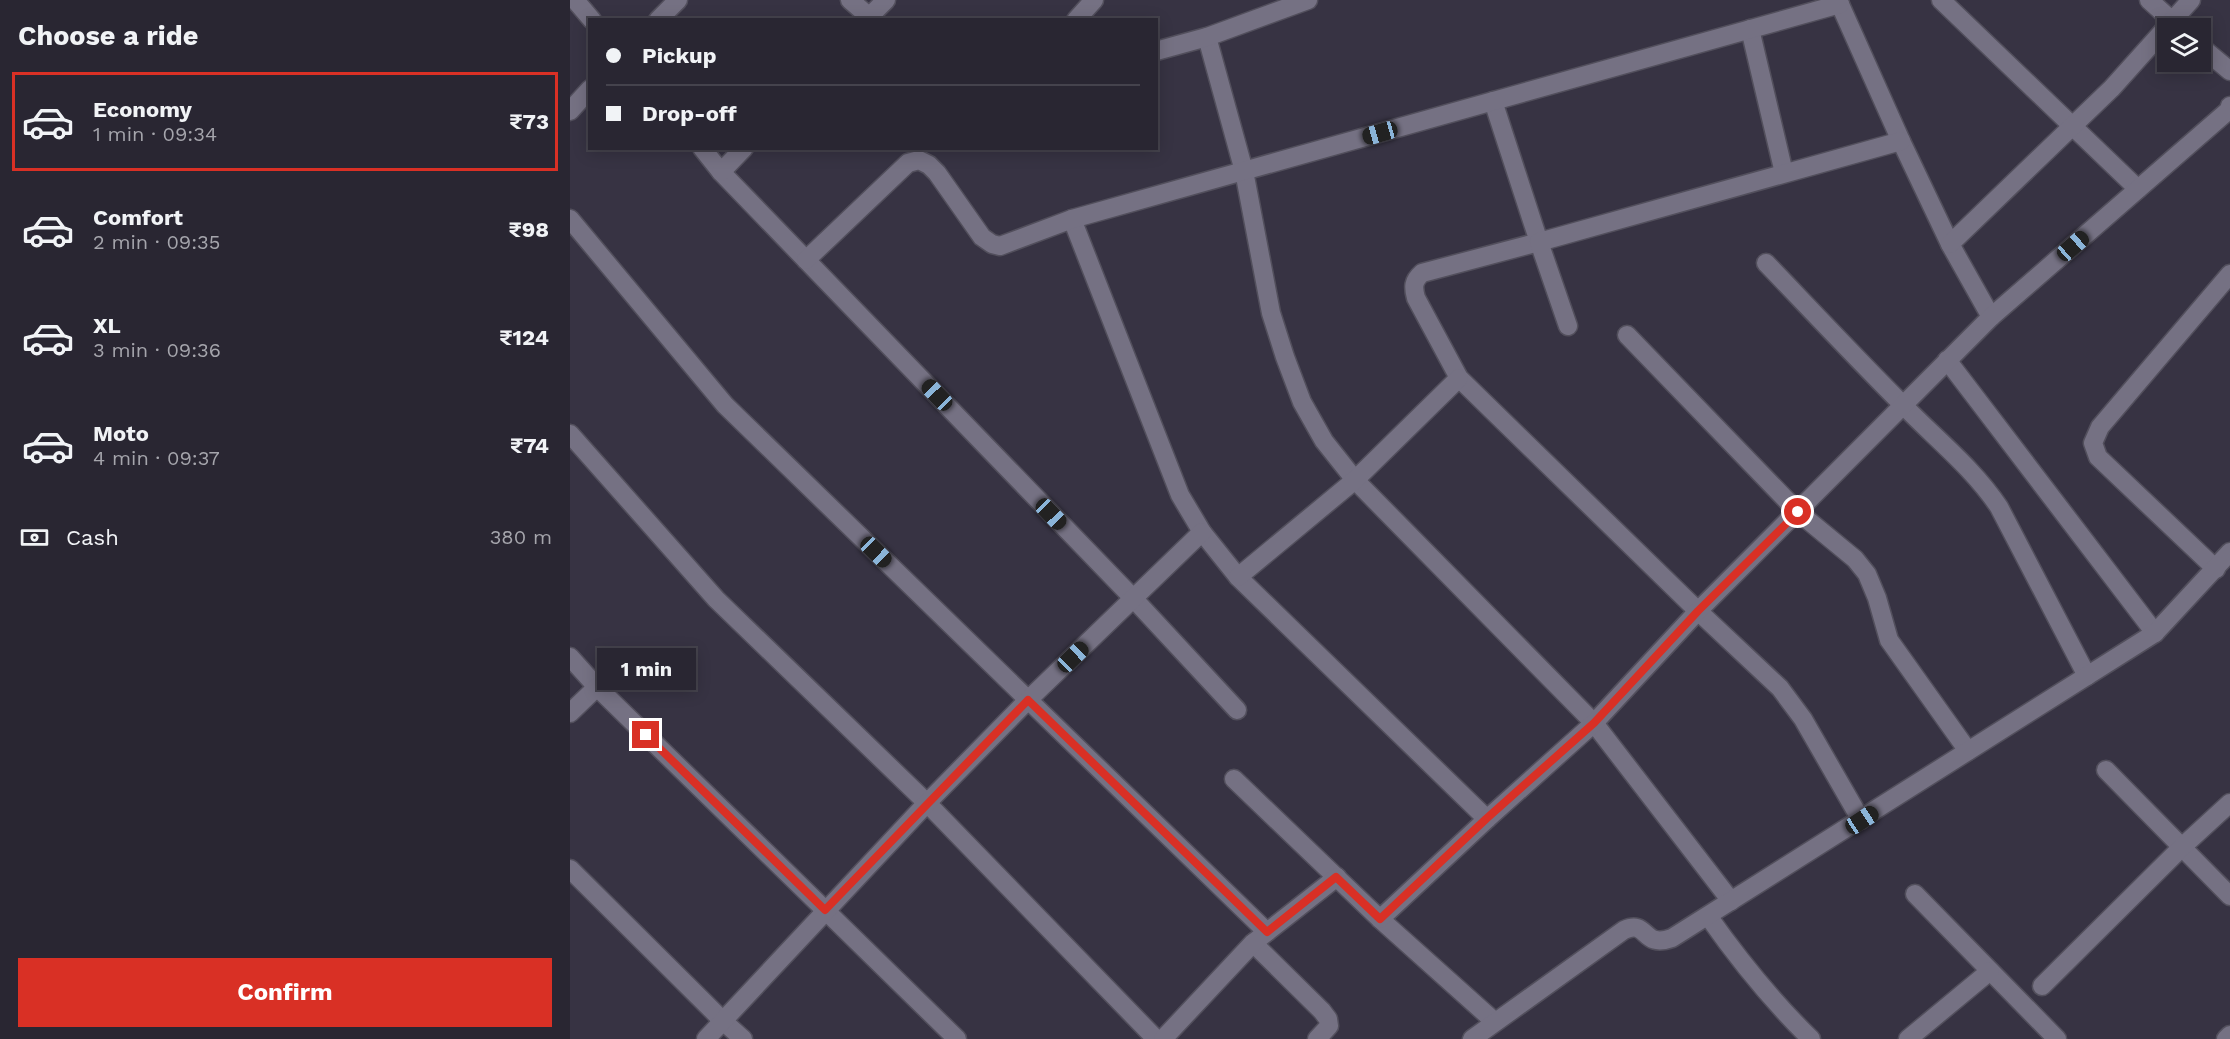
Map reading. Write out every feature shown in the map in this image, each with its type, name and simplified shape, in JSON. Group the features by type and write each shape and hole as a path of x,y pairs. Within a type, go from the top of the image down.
{"street":[{"path":"575,0 590,18"},
{"path":"660,18 678,0"},
{"path":"850,0 870,18 886,0"},
{"path":"1078,18 1094,0"},
{"path":"1158,50 1207,38 1308,0"},
{"path":"1941,0 2138,189"},
{"path":"2149,0 2168,18"},
{"path":"2180,18 2191,0"},
{"path":"806,260 908,163 919,160 929,165 937,173 982,237 1000,246 1072,219 1750,30 1839,2 1950,244 1992,317"},
{"path":"1750,30 1784,173"},
{"path":"1207,38 1244,171 1271,313 1302,402 1318,431 1354,480 1594,723 1731,901"},
{"path":"1950,244 2157,44"},
{"path":"2211,55 2230,71"},
{"path":"570,111 588,91"},
{"path":"1493,101 1568,326"},
{"path":"1380,919 1486,819 1594,723 1698,611 1947,360 1992,317 2229,110 2230,106"},
{"path":"1862,820 1794,705 1780,688 1459,378 1413,289 1415,279 1422,273 1901,141"},
{"path":"704,150 721,172 1133,598 1237,710"},
{"path":"721,172 742,150"},
{"path":"570,219 725,405 1028,700 1260,938 1328,1019 1329,1026 1317,1039"},
{"path":"1072,219 1180,495 1202,532 1238,577 1486,819"},
{"path":"1766,263 1987,489 1999,507 2087,676"},
{"path":"2216,569 2098,456 2093,443 2100,427 2230,274"},
{"path":"1627,335 1798,512 1855,559 1867,574 1889,640 1968,751"},
{"path":"1947,360 2155,633"},
{"path":"1238,577 1354,480 1459,378"},
{"path":"570,435 716,599 927,803 1156,1039"},
{"path":"706,1039 927,803 1028,700 1202,532"},
{"path":"1472,1039 1624,930 1632,927 1639,928 1654,941 1662,942 1672,939 2155,633 2230,552"},
{"path":"570,657 597,687 957,1039"},
{"path":"570,713 597,687"},
{"path":"2106,770 2230,896"},
{"path":"1234,779 1380,919 1495,1022"},
{"path":"2042,986 2182,847 2230,803"},
{"path":"570,869 743,1039"},
{"path":"1163,1039 1260,938 1336,877"},
{"path":"1915,894 2057,1039"},
{"path":"1708,916 1753,978 1811,1039"},
{"path":"1908,1039 1990,971"},
{"path":"2226,1039 2230,1035"}],"route":[{"path":"646,735 825,910 1028,700 1267,932 1336,877 1380,919 1486,819 1594,723 1698,611 1798,512"}]}
